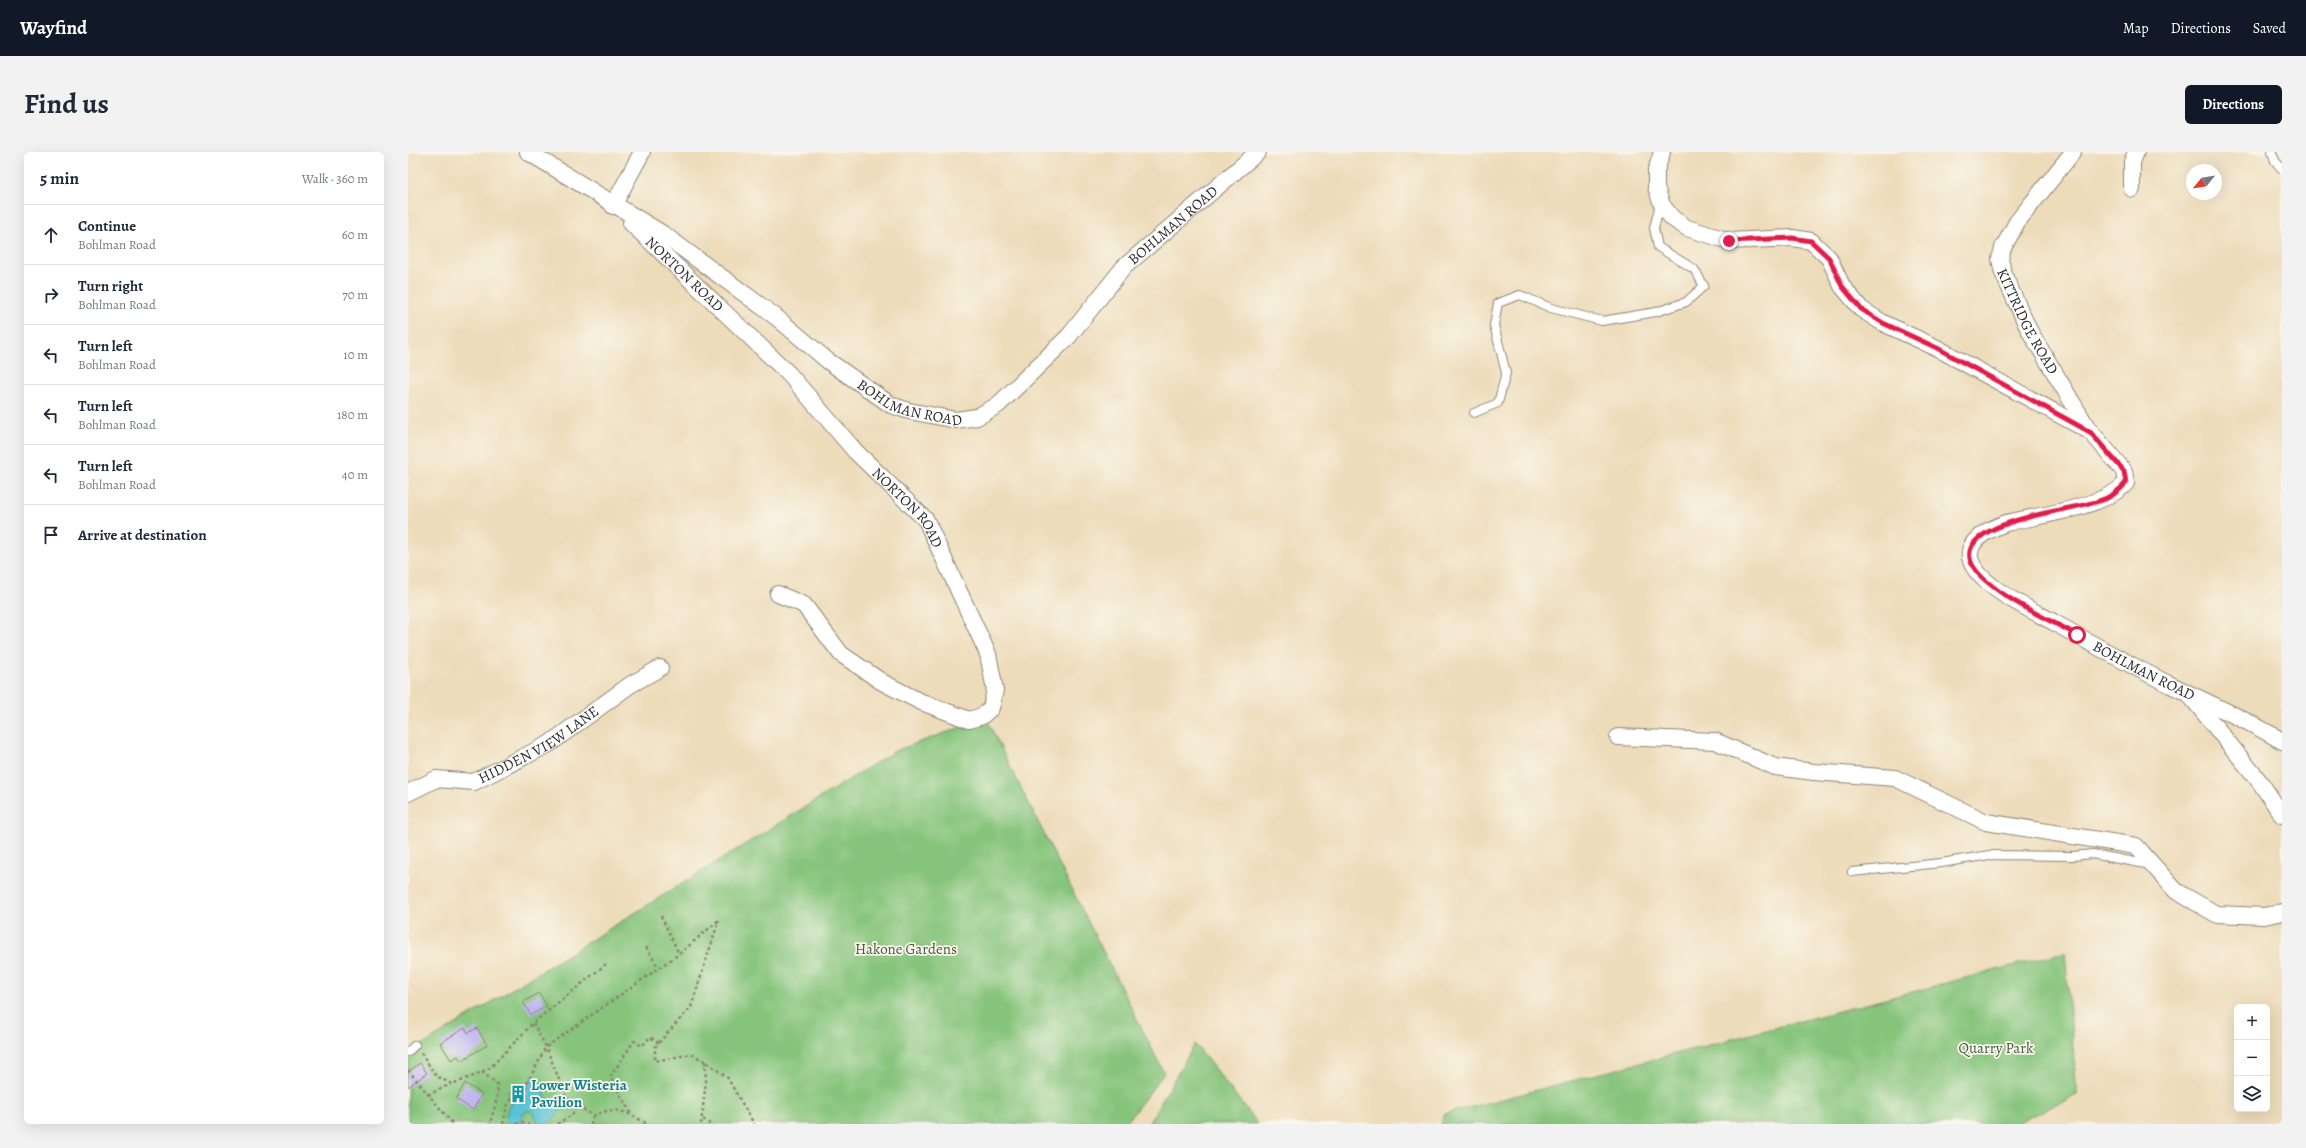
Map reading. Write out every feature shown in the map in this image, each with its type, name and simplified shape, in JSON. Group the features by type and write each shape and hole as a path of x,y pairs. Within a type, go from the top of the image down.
{"street":[{"name":"BOHLMAN ROAD","path":"528,152 613,206 663,234 776,317 828,361 891,405 909,412 956,420 977,417 998,405 1069,336 1124,267 1258,152"},
{"path":"613,206 642,152"},
{"name":"BOHLMAN ROAD","path":"1662,152 1656,176 1656,187 1661,201 1672,218 1687,228 1729,241 1792,238 1811,241 1829,258 1842,286 1861,309 1883,323 1937,348 2090,432 2124,471 2126,483 2119,491 2100,501 2006,523 1991,529 1974,543 1970,552 1970,560 1980,574 2003,593 2126,663 2282,741"},
{"name":"KITTRIDGE ROAD","path":"2073,152 2017,222 2003,248 2000,259 2003,273 2030,330 2090,432"},
{"path":"2132,189 2132,162 2136,152"},
{"name":"NORTON ROAD","path":"613,206 789,374 855,451 926,520 988,654 995,690 991,708 982,716 969,720 912,698 882,682 841,654 804,605 778,594"},
{"name":"HIDDEN VIEW LANE","path":"408,793 436,779 474,782 549,744 630,685 660,668"},
{"path":"2188,694 2260,782 2282,815"},
{"path":"1618,736 1715,742 1776,767 1814,772 1895,778 1986,822 2136,846 2176,891 2216,914 2264,916 2282,912"}],"lane":[{"path":"2272,152 2275,161 2282,169"},
{"path":"1474,413 1498,403 1506,373 1494,324 1498,303 1520,296 1552,308 1602,321 1656,312 1686,302 1704,286 1694,269 1658,247 1654,228 1661,201"},
{"path":"1852,872 1941,863 1989,855 2073,856 2092,854 2154,866"},
{"path":"408,1052 415,1045"}],"path":[{"path":"661,916 679,954"},
{"path":"524,1089 546,1047 658,967 679,954 719,920 691,1007 655,1047 655,1061 691,1054 705,1061 728,1078 754,1124"},
{"path":"646,947 658,967"},
{"path":"428,1095 490,1068 533,1024 606,964"},
{"path":"533,1024 546,1047 566,1097 577,1106 594,1116"},
{"path":"631,1114 610,1077 634,1041 642,1046 650,1037 658,1043"},
{"path":"415,1045 436,1076 452,1084"},
{"path":"701,1124 703,1119 705,1061"},
{"path":"408,1070 453,1124"},
{"path":"482,1072 497,1084 498,1094 490,1124"},
{"path":"502,1124 507,1106 512,1098"},
{"path":"557,1124 572,1115 577,1106"},
{"path":"591,1124 594,1116 606,1109 631,1114 647,1124"},
{"path":"703,1119 710,1124"},
{"path":"516,1124 522,1122 529,1124"}],"green space":[{"name":"Hakone Gardens","path":"986,718 1164,1073 1127,1122 1124,1124 408,1124 408,1054 895,751"},
{"name":"Quarry Park","path":"2065,952 2077,1095 2014,1124 1441,1124 1445,1114"},
{"path":"1195,1044 1258,1124 1148,1124"}],"water":[{"path":"533,1078 543,1083 545,1097 553,1102 562,1102 559,1112 548,1124 538,1124 533,1111 526,1111 521,1117 521,1124 507,1123 506,1118 508,1107 518,1095 527,1089 530,1080"}],"building":[{"path":"539,993 547,1006 531,1015 523,1002"},
{"path":"465,1028 468,1033 477,1028 487,1045 461,1061 458,1056 451,1060 440,1043"},
{"path":"420,1063 427,1073 408,1087 408,1072"},
{"path":"465,1083 482,1094 473,1110 456,1099"},
{"name":"Lower Wisteria Pavilion","path":"522,1086 528,1095 514,1102 509,1094"}],"place":[{"name":"Lower Wisteria Pavilion","path":"518,1094"}],"route":[{"path":"1729,241 1792,238 1811,241 1829,258 1842,286 1861,309 1883,323 1937,348 2090,432 2124,471 2126,483 2119,491 2100,501 2006,523 1991,529 1976,540 1971,547 1970,552 1970,560 1972,564 1991,585 2021,604 2077,635"}]}
